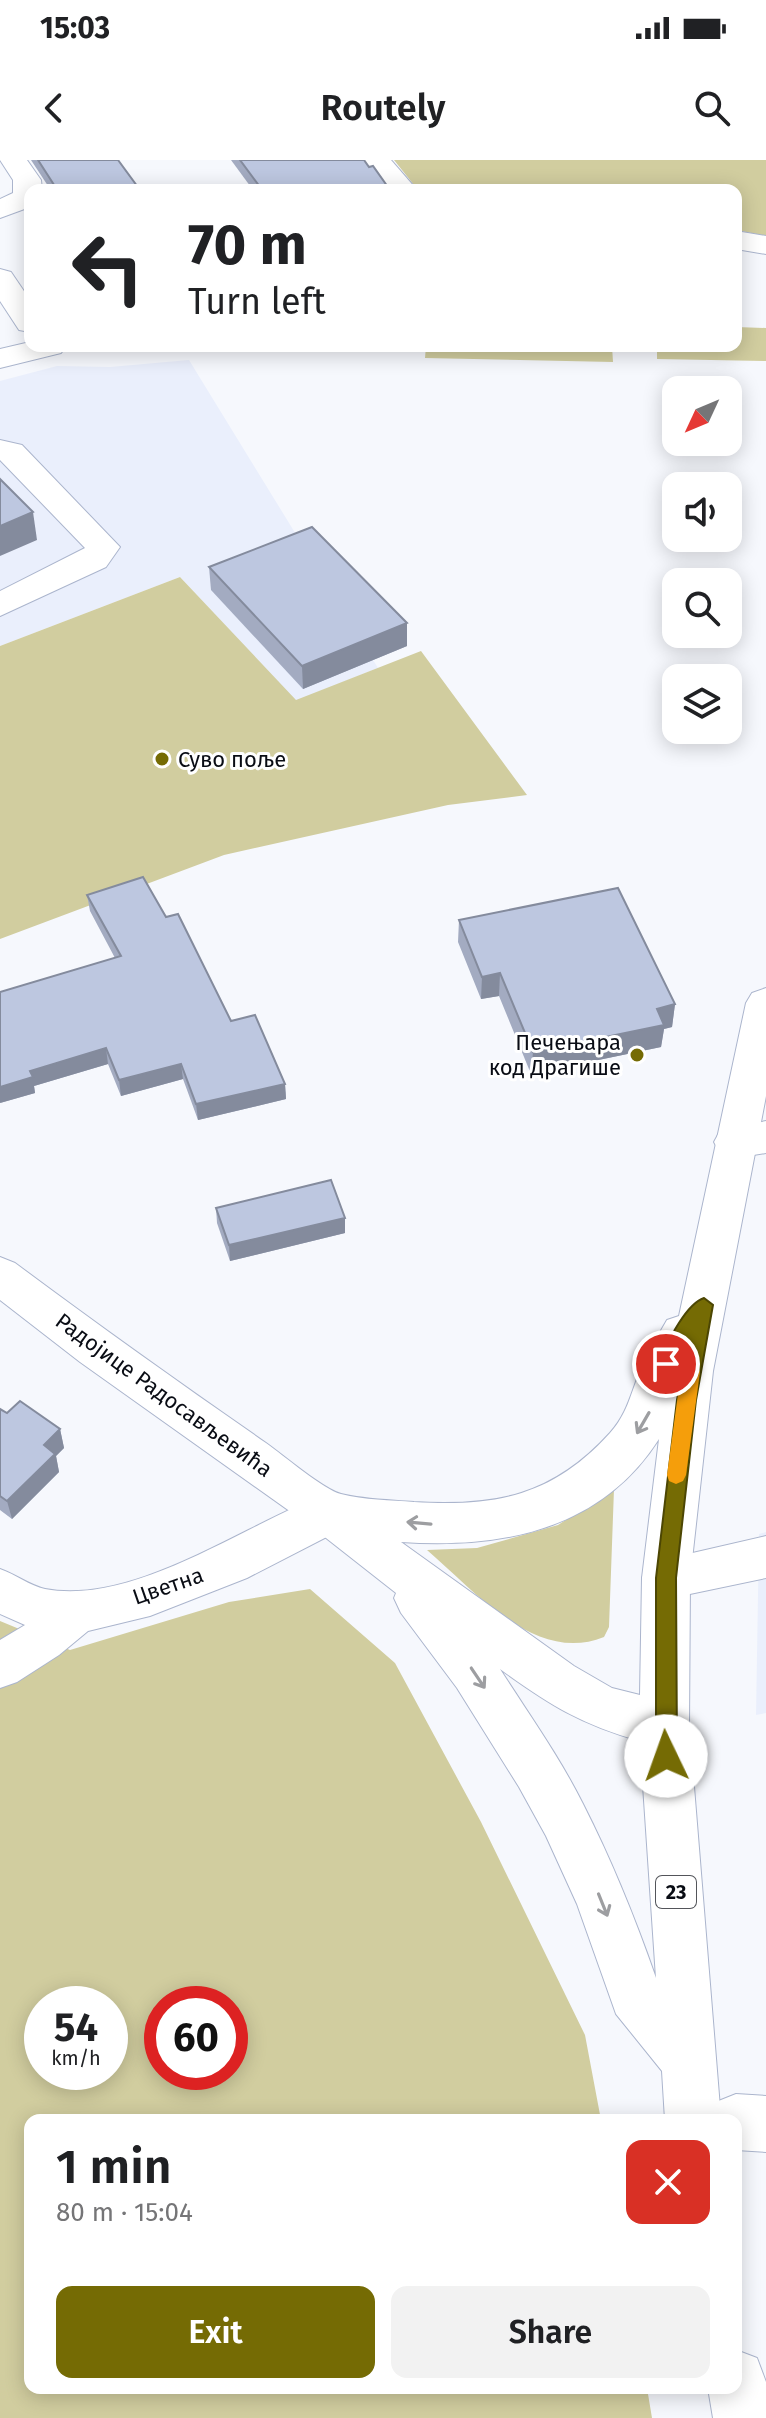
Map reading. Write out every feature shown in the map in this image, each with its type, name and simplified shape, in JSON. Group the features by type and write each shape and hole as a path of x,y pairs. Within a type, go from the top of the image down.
{"main road":[{"path":"13,160 27,184"},
{"path":"376,160 397,184"},
{"path":"0,209 24,199"},
{"path":"742,241 766,245"},
{"path":"0,278 24,314"},
{"path":"0,359 25,352"},
{"path":"0,450 10,452 103,547 94,559 0,605"},
{"name":"23","path":"694,2114 687,2059 664,1725 666,1578 686,1400 704,1305 750,1139 766,1003"},
{"name":"Радојице Радосављевића","path":"0,1275 109,1358 329,1513 400,1569"},
{"path":"329,1513 466,1525 518,1518 551,1507 595,1477 635,1436 648,1416 674,1348 704,1305"},
{"name":"Цветна","path":"0,1590 46,1610 75,1612 173,1586 260,1550 329,1513"},
{"path":"666,1578 766,1557"},
{"path":"400,1569 579,1697 600,1707 664,1725"},
{"path":"400,1569 474,1672 537,1770 602,1900 635,1995 687,2059"},
{"path":"0,1666 42,1640 75,1612"},
{"path":"742,2122 766,2124"},
{"path":"739,2394 743,2418"}],"shaded area":[{"path":"394,160 766,160 766,236 742,231 742,184 413,184"},
{"path":"742,327 766,328 766,361 657,359 657,352 742,352"},
{"path":"426,352 612,352 613,362 425,358"},
{"path":"189,360 378,668 296,701 180,577 0,646 0,381 57,366 110,367"},
{"path":"180,577 296,700 421,651 527,795 448,805 224,855 0,939 0,646"},
{"path":"614,1489 609,1627 604,1637 579,1643 554,1641 530,1632 485,1602 427,1550 477,1548 558,1525"},
{"path":"766,1532 766,1713 756,1715 759,1534"},
{"path":"310,1589 395,1663 481,1822 585,2035 600,2114 24,2114 24,2394 648,2394 652,2418 0,2418 0,1621 70,1650 229,1602"}],"building":[{"path":"38,160 118,160 136,184 53,184"},
{"path":"240,160 364,160 369,167 373,166 386,184 258,184"},
{"path":"0,479 33,512 0,526"},
{"path":"312,527 407,623 302,666 209,567"},
{"path":"143,877 166,917 178,914 231,1021 255,1015 285,1084 196,1104 181,1064 119,1080 106,1048 30,1071 33,1077 0,1087 0,992 121,956 87,895"},
{"path":"618,888 675,1004 657,1009 664,1025 533,1052 500,973 482,977 459,920"},
{"path":"331,1180 345,1218 229,1245 216,1208"},
{"path":"20,1401 60,1429 44,1445 55,1454 7,1501 0,1496 0,1409 7,1413"}],"slow traffic":[{"path":"676,1475 690,1372"}],"place":[{"name":"Суво поље","path":"162,759"},
{"name":"Печењара код Драгише","path":"637,1055"}],"route":[{"path":"666,1364 704,1305 690,1371 666,1578 666,1756"}]}
